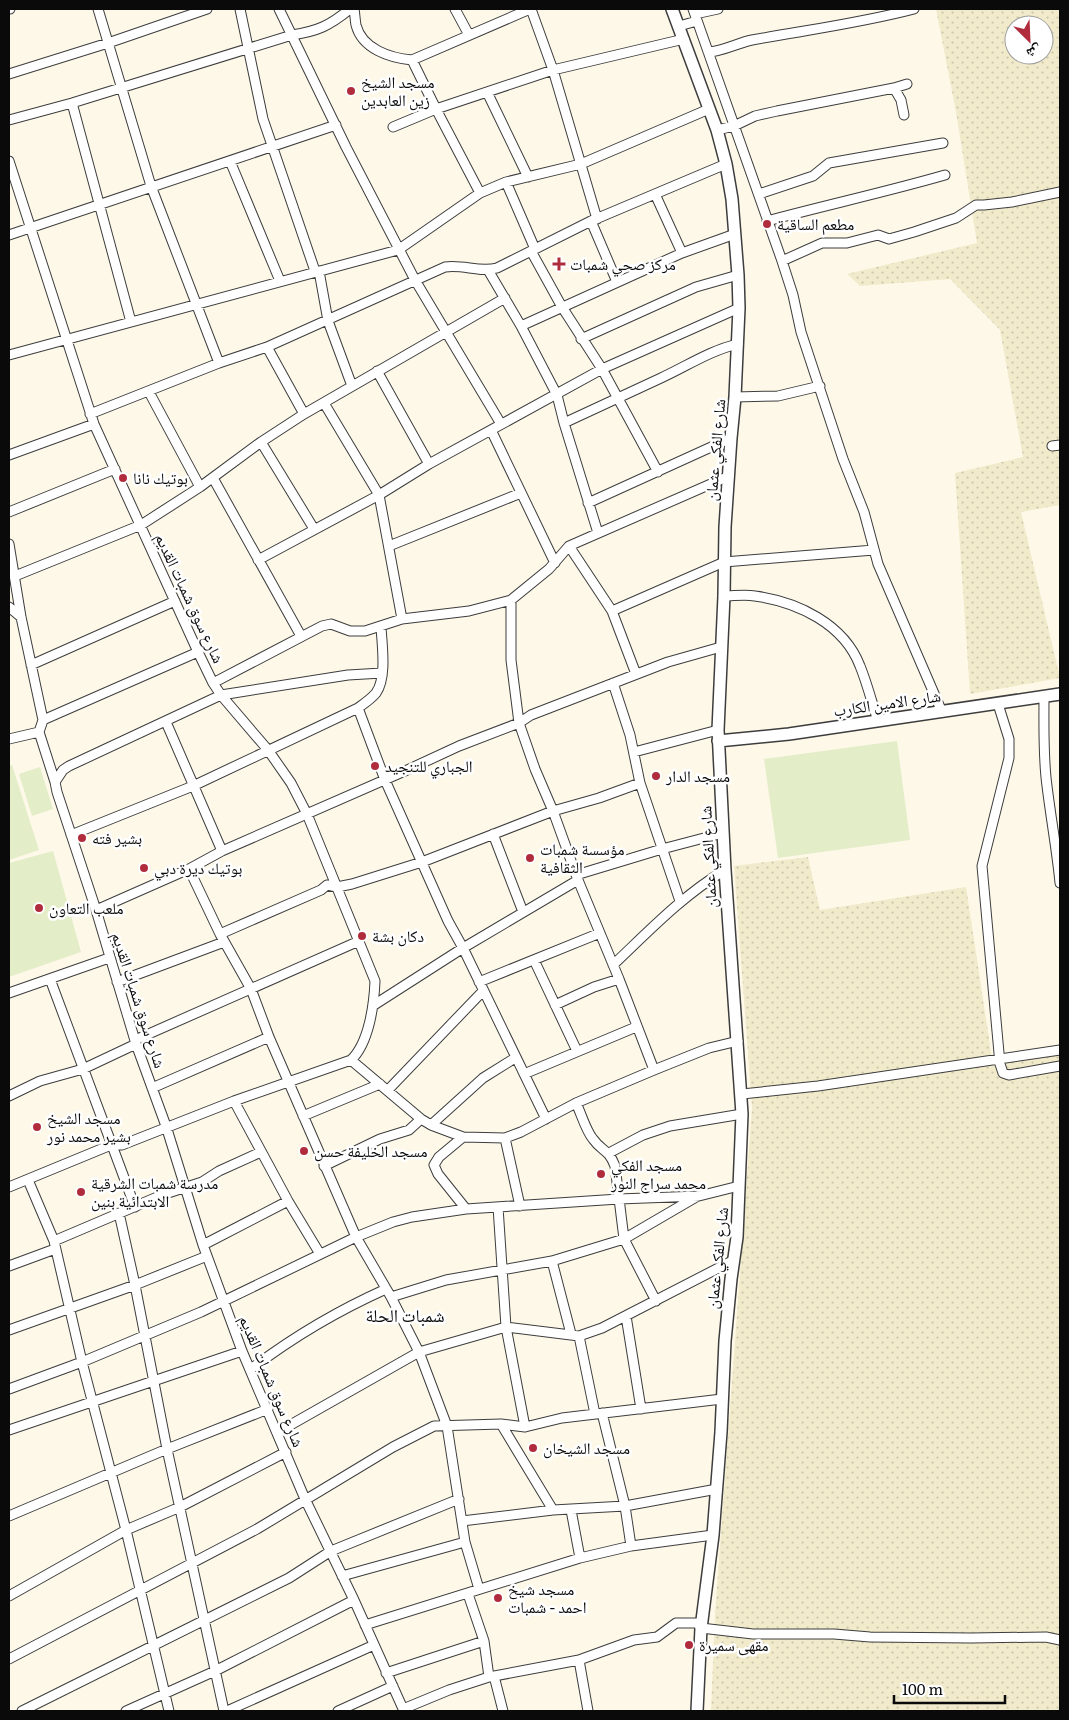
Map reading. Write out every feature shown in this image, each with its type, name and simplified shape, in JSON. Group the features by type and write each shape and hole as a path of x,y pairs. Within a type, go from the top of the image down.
{"street":[{"path":"98,9 151,186 195,305 219,363"},
{"path":"9,74 108,43 183,13 207,9"},
{"path":"240,9 263,119 317,271 328,321 352,386"},
{"path":"279,9 398,250 501,424"},
{"path":"9,120 72,103 292,35 313,32 334,22 350,9"},
{"path":"354,9 356,26 366,43 379,52 400,59 412,60 530,9 553,70 581,164 594,220 617,282"},
{"path":"456,9 469,35"},
{"name":"شارع الفكي عثمان","path":"672,9 716,130 726,164 732,199 739,308 736,397 731,438 725,528 718,735 724,870 742,1114 737,1237 730,1279 717,1489 701,1628 697,1711"},
{"path":"679,26 695,15 718,9"},
{"path":"708,52 719,51 750,40 852,24 914,9"},
{"path":"695,15 782,261 793,295 801,332 846,468 864,512 885,582 942,712"},
{"path":"393,127 436,109 553,70 684,39"},
{"path":"412,60 480,193"},
{"path":"716,130 734,126 754,116 907,84"},
{"path":"894,88 904,115"},
{"path":"487,92 528,177"},
{"path":"72,103 131,322"},
{"path":"9,356 398,250 480,193 506,182 581,164 709,110"},
{"path":"9,235 336,125"},
{"path":"759,194 813,176 829,163 943,144"},
{"name":"شارع سوق شمبات القديم","path":"9,161 94,424 213,683 268,750 291,783 337,887 375,982 374,1005 360,1049 350,1060"},
{"path":"230,161 280,282"},
{"path":"90,414 219,363 268,347 445,267 454,266 488,270 500,266 594,220 726,164"},
{"path":"767,221 944,175"},
{"path":"506,182 533,250 562,306 581,339 602,369 658,472"},
{"path":"782,261 820,244 847,243 878,235 888,239 914,232 956,218 976,205 984,206 1012,202 1060,192"},
{"path":"655,194 682,253"},
{"path":"521,326 682,253 735,234"},
{"path":"488,270 521,326 557,394 598,533"},
{"path":"581,339 689,290 738,275"},
{"path":"15,576 140,525 200,487 304,414 505,298"},
{"path":"258,560 379,495 429,464 602,369 739,308"},
{"path":"564,423 694,361 738,344"},
{"path":"268,347 304,414"},
{"path":"377,371 429,464"},
{"path":"736,397 778,396 820,386"},
{"path":"149,392 200,487"},
{"path":"324,403 379,495 390,546 402,619"},
{"path":"9,455 94,424"},
{"path":"491,430 555,563"},
{"path":"588,503 731,438"},
{"path":"262,442 314,529"},
{"path":"9,512 115,469"},
{"path":"213,683 301,636 329,624 350,631 365,631 402,619 469,611 511,600 555,563 569,546 729,476"},
{"path":"213,478 301,636"},
{"path":"390,546 521,493"},
{"path":"9,544 21,617 43,720 39,732 9,739"},
{"path":"569,546 612,611 636,674"},
{"path":"612,611 724,562 874,550"},
{"path":"724,596 754,596 790,605 814,615 832,626 843,637 860,665 878,721"},
{"path":"511,600 511,660 519,723 577,878 654,1070"},
{"path":"31,665 175,601"},
{"path":"9,607 21,617"},
{"path":"71,835 193,786 358,708 371,699 381,684 381,627"},
{"path":"96,910 189,869 222,851 459,746 519,723 531,715 668,662 721,647"},
{"path":"43,720 198,652"},
{"path":"55,782 63,770 69,766 222,695 348,674 382,673"},
{"path":"613,683 634,752 640,783 680,901"},
{"name":"شارع الامين الكارب","path":"718,735 789,734 1060,694"},
{"path":"1044,697 1044,751 1047,786 1060,883"},
{"path":"998,704 1009,740 1009,758 982,866 1000,1059 1003,1072 1009,1074 1060,1066"},
{"path":"358,708 385,780 448,921 546,1119"},
{"path":"166,722 222,851"},
{"name":"شارع سوق شمبات القديم","path":"39,732 96,910 135,1042 187,1188 203,1245 242,1351 305,1499 354,1600 403,1710"},
{"path":"634,752 718,735"},
{"path":"116,982 222,938 327,886 337,887 422,862 553,811 599,798 640,783"},
{"path":"374,1005 577,878 662,848 723,832"},
{"path":"493,834 523,912"},
{"path":"189,869 222,938 251,989 269,1037 356,1236 419,1352 447,1426 465,1542 478,1588"},
{"path":"613,965 680,901 724,870"},
{"path":"479,982 600,933"},
{"path":"9,1096 40,1081 83,1070 135,1042 359,941"},
{"path":"9,993 109,958"},
{"path":"534,960 577,1052"},
{"path":"50,979 135,1207"},
{"path":"555,1005 594,987 619,979"},
{"path":"303,1116 384,1087 484,991"},
{"path":"524,1074 636,1027"},
{"path":"152,1088 269,1037"},
{"path":"9,1187 112,1145 122,1145 166,1126 350,1060 421,1119 431,1125 463,1137 505,1138 521,1132 576,1103 654,1070 709,1048 738,1041"},
{"path":"742,1094 818,1086 1060,1050"},
{"path":"431,1125 483,1078 515,1058"},
{"path":"234,1101 288,1201 320,1254"},
{"path":"576,1103 593,1139 609,1153 615,1166 624,1239 656,1300"},
{"path":"609,1153 643,1135 670,1126 742,1114"},
{"path":"324,1166 380,1139 409,1130 421,1119"},
{"path":"463,1137 439,1157 434,1165 438,1174 466,1209"},
{"path":"505,1138 520,1206"},
{"path":"9,1266 119,1213 202,1182 261,1152"},
{"path":"28,1180 54,1245 82,1362 126,1530 169,1711"},
{"path":"9,1388 82,1362 224,1302 356,1236 393,1222 412,1217 466,1209 699,1196 739,1186"},
{"path":"251,1369 290,1340 353,1303 446,1280 552,1262 624,1239 699,1196"},
{"path":"203,1245 288,1201"},
{"path":"498,1207 506,1327 525,1427"},
{"path":"119,1213 136,1285 190,1563 225,1711 374,1645"},
{"path":"9,1330 136,1285 207,1256"},
{"path":"278,1432 419,1352 506,1327 575,1335 602,1328 734,1260"},
{"path":"552,1262 625,1506 631,1546"},
{"path":"626,1316 641,1409"},
{"path":"9,1430 242,1351"},
{"path":"9,1659 257,1529 393,1447 434,1426 501,1424 525,1427 562,1418 722,1399"},
{"path":"9,1516 111,1472 268,1409"},
{"path":"501,1424 553,1510"},
{"path":"9,1596 126,1530 180,1507 286,1452"},
{"path":"462,1521 553,1510 625,1506 717,1489"},
{"path":"22,1711 289,1578 331,1551 459,1499"},
{"path":"571,1510 580,1558"},
{"path":"365,1625 468,1594 478,1588 580,1558 631,1546 712,1535"},
{"path":"342,1576 465,1542"},
{"path":"468,1594 484,1641 503,1711"},
{"path":"126,1711 215,1672 354,1600"},
{"path":"403,1710 449,1690 492,1676 579,1660 634,1640 657,1637 676,1623 697,1623 701,1628 753,1634 971,1638 1046,1637 1060,1640"},
{"path":"386,1673 484,1641"},
{"path":"579,1660 588,1711"},
{"path":"338,1711 392,1686"}],"shaded area":[{"path":"936,9 1060,9 1060,505 1021,512 1060,678 970,694 955,473 1023,457 1000,330 950,279 860,286 847,274 977,243 956,112"},
{"path":"808,857 820,910 966,887 993,1065 1060,1054 1060,1711 711,1711 715,1614 752,1108 734,866"}],"green space":[{"path":"897,741 910,840 778,858 764,759"},
{"path":"12,765 39,850 9,860 9,766"},
{"path":"40,767 53,809 32,816 19,774"},
{"name":"ملعب التعاون","path":"53,851 81,952 9,977 9,863"}],"place":[{"name":"مسجد الشيخ زين العابدين","path":"351,91"},
{"name":"مطعم الساقية","path":"767,224"},
{"name":"مركز صحي شمبات","path":"559,264"},
{"name":"بوتيك نانا","path":"123,478"},
{"name":"الجباري للتنجيد","path":"375,766"},
{"name":"مسجد الدار","path":"656,776"},
{"name":"بشير فته","path":"82,838"},
{"name":"مؤسسة شمبات الثقافية","path":"530,858"},
{"name":"بوتيك ديرة دبي","path":"144,868"},
{"name":"ملعب التعاون","path":"39,908"},
{"name":"دكان بشة","path":"362,936"},
{"name":"مسجد الشيخ بشير محمد نور","path":"37,1127"},
{"name":"مسجد الخليفة حسن","path":"304,1151"},
{"name":"مسجد الفكي محمد سراج النور","path":"601,1174"},
{"name":"مدرسة شمبات الشرقية الابتدائية بنين","path":"81,1192"},
{"name":"مسجد الشيخان","path":"533,1448"},
{"name":"مسجد شيخ احمد - شمبات","path":"498,1598"},
{"name":"مقهى سميرة","path":"689,1645"}],"district":[{"name":"شمبات الحلة","path":"405,1316"}]}
